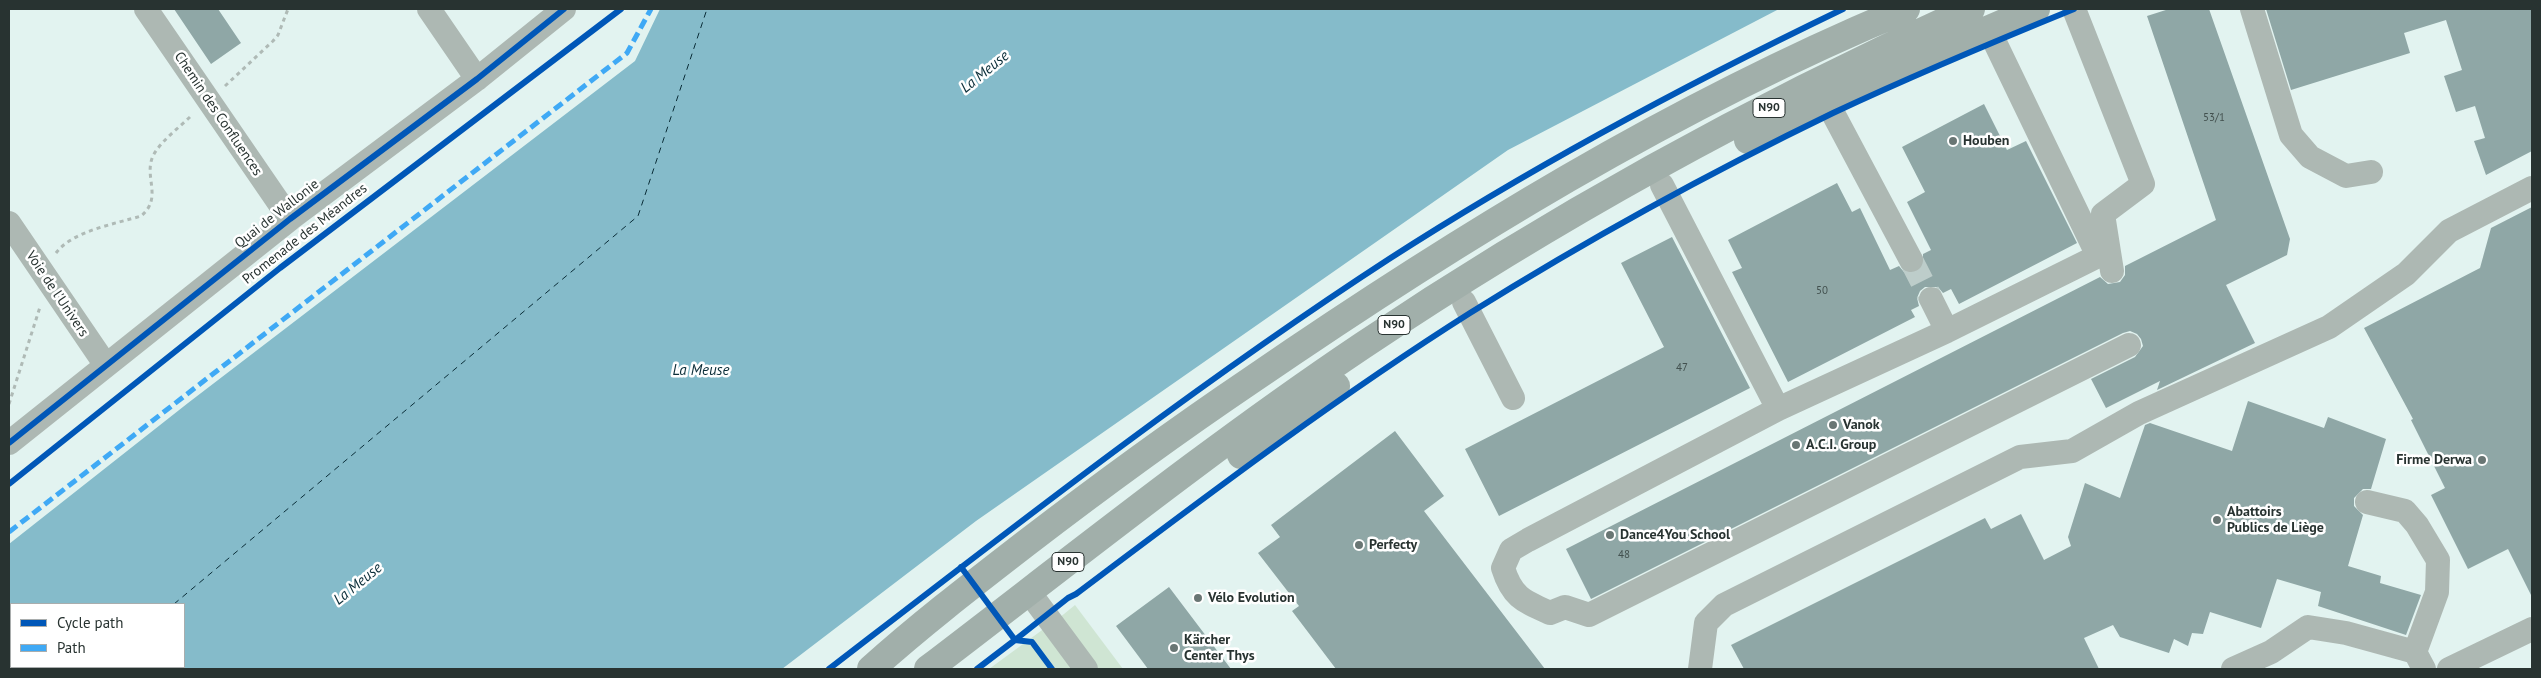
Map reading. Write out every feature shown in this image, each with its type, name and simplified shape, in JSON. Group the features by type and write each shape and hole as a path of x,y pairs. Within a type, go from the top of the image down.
{"main road":[{"name":"N90","path":"871,669 919,626 1132,462 1403,279 1542,194 1727,92 1852,32 1906,9"},
{"path":"1107,533 1159,512 1344,381 1464,302 1561,242 1662,185 1827,102 1987,15 2036,9"},
{"name":"N90","path":"928,669 1282,401 1477,272 1601,198 1840,72 1987,15"},
{"path":"1029,592 1022,581 1019,570 1026,558 1138,470 1190,422"}],"street":[{"name":"Chemin des Confluences","path":"146,9 290,219"},
{"path":"429,9 477,79"},
{"name":"Quai de Wallonie","path":"9,443 105,364 290,219 477,79 564,9"},
{"path":"2074,9 2143,184 2103,214 2112,271"},
{"path":"2252,9 2291,135 2310,157 2346,176 2371,172"},
{"path":"1987,15 2098,256 1947,331 1778,409 1512,550 1504,568 1509,586 1524,602 1550,613 1565,607 1589,615 2129,345"},
{"path":"1827,102 1911,260"},
{"path":"1662,185 1778,409"},
{"path":"1700,669 1706,623 1724,605 2020,457 2072,451 2140,413 2329,327 2406,274 2448,231 2532,188"},
{"name":"Voie de l'Univers","path":"9,223 105,364"},
{"path":"1931,299 1947,331"},
{"path":"1464,302 1513,398"},
{"path":"2233,669 2271,652 2308,627 2346,633 2420,661 2437,592 2438,560 2417,525 2405,511 2367,502"},
{"path":"1029,592 1086,669"},
{"path":"2449,669 2532,630"}],"path":[{"path":"9,404 56,253 63,244 78,236 141,216 149,209 152,195 150,164 154,155 161,145 273,42 288,9"}],"green space":[{"path":"1075,605 1123,669 989,669 1064,614"}],"water":[{"name":"La Meuse","path":"660,9 1779,9 1508,150 976,521 782,669 9,669 9,544 188,403 635,61"}],"building":[{"path":"174,9 218,9 241,43 211,64"},
{"path":"2169,9 2209,9 2290,239 2287,255 2226,285 2255,343 2157,390 2160,381 2106,408 2091,379 2135,357 2143,346 2137,334 2130,331 2123,333 1591,599 1566,549 2100,277 2108,284 2120,282 2125,275 2125,266 2216,220 2147,16"},
{"path":"2266,9 2532,9 2532,151 2486,175 2474,141 2485,138 2475,106 2456,112 2444,76 2462,70 2446,20 2404,33 2410,53 2291,90"},
{"path":"1984,104 2007,150 2026,141 2077,243 1959,304 1951,289 1943,293 1938,287 1925,287 1920,291 1917,298 1919,306 1911,310 1915,317 1788,382 1732,272 1742,268 1728,240 1837,183 1852,212 1860,208 1890,270 1899,266 1904,272 1917,272 1923,267 1923,254 1931,250 1907,202 1925,192 1902,147"},
{"path":"2532,207 2532,597 2508,549 2468,569 2431,495 2445,488 2411,420 2413,419 2364,328 2480,268 2491,228"},
{"path":"1672,237 1750,388 1499,516 1465,449 1664,347 1621,263"},
{"name":"Abattoirs Publics de Liège","path":"2248,401 2324,428 2328,417 2386,439 2371,489 2363,489 2354,498 2354,506 2363,515 2348,566 2381,576 2380,583 2421,595 2406,635 2318,606 2321,592 2277,579 2261,628 2210,612 2203,634 2192,633 2188,646 2174,639 2169,653 2120,637 2113,625 2084,638 2099,669 1744,669 1731,645 1985,518 1991,529 2021,514 2044,560 2071,546 2068,537 2085,483 2120,498 2145,425 2150,423 2232,451"},
{"name":"Perfecty","path":"1395,431 1444,496 1424,511 1545,669 1336,669 1292,611 1299,606 1258,553 1280,537 1271,525"},
{"name":"Kärcher Center Thys","path":"1169,587 1231,669 1148,669 1116,626"}],"ferry route":[{"path":"175,603 638,216 707,9"}],"tunnel":[{"path":"1911,260 1931,299"}],"marked path":[{"path":"9,532 627,53 651,9"}],"cycle path":[{"path":"9,443 290,219 477,79 564,9"},
{"name":"Promenade des Méandres","path":"9,484 280,268 621,9"},
{"path":"829,669 1105,458 1245,356 1389,259 1444,224 1612,127 1727,66 1843,9"},
{"path":"961,567 1015,640 1068,598 1320,414 1419,346 1559,259 1695,183 1833,113 2074,9"},
{"path":"977,669 1015,640 1032,642 1052,669"}],"place":[{"name":"Houben","path":"1953,141"},
{"name":"Vanok","path":"1833,425"},
{"name":"A.C.I. Group","path":"1796,445"},
{"name":"Firme Derwa","path":"2482,460"},
{"name":"Abattoirs Publics de Liège","path":"2217,520"},
{"name":"Dance4You School","path":"1610,535"},
{"name":"Perfecty","path":"1359,545"},
{"name":"Vélo Evolution","path":"1198,598"},
{"name":"Kärcher Center Thys","path":"1174,648"}]}
